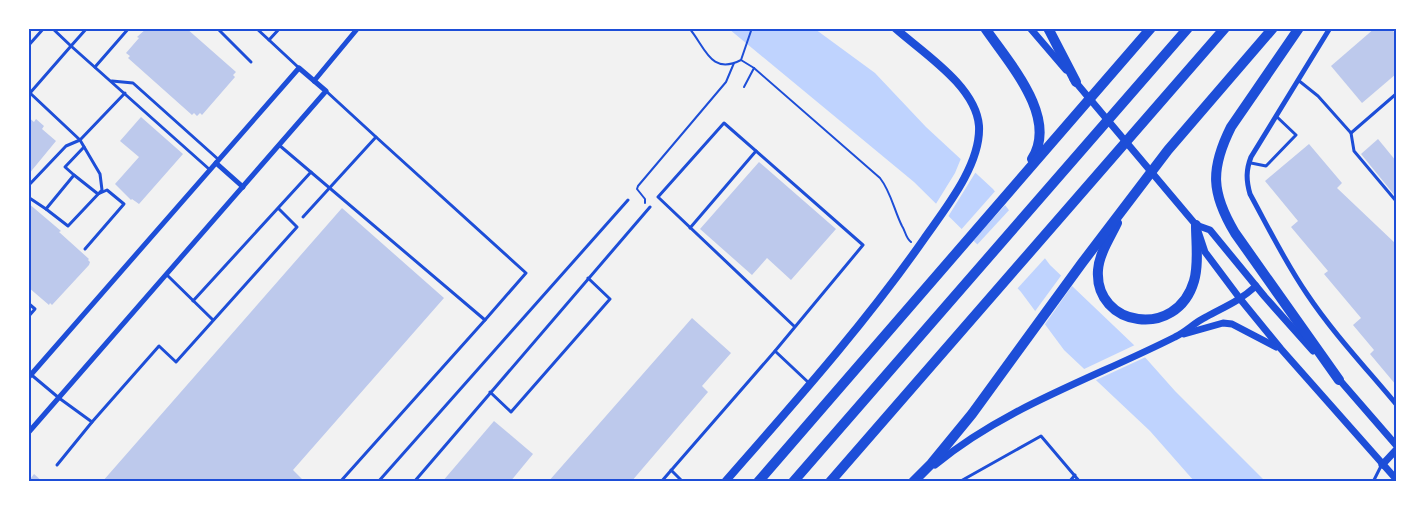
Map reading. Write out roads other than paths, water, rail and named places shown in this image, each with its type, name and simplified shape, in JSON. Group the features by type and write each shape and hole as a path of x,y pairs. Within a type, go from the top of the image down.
{"highway":[{"path":"985,28 1021,81 1033,102 1039,120 1041,136 1037,151 1014,187"},
{"path":"1048,28 1076,82"},
{"path":"758,482 1151,28"},
{"path":"793,482 1188,28"},
{"path":"830,482 1225,28"},
{"path":"914,482 972,414 1168,150 1273,28"},
{"path":"1299,28 1231,127 1217,158 1215,174 1217,195 1224,215 1235,233 1339,380"},
{"path":"1129,200 1102,256 1098,271 1100,286 1107,302 1132,319 1149,320 1163,317 1177,310 1187,297 1196,273 1196,225"}],"main road":[{"path":"725,482 857,330 937,221 955,194 974,156 979,125 968,94 895,28"}],"street":[{"path":"314,81 358,28"},
{"path":"1030,28 1196,225 1205,252 1241,300 1281,349 1396,479"},
{"path":"1330,28 1249,162 1246,181 1250,194 1292,272 1326,321 1396,404"},
{"path":"28,433 326,92 299,68 29,375"},
{"path":"217,162 243,187"},
{"path":"1196,225 1210,230 1256,286 1396,445"},
{"path":"1178,336 1205,317 1241,300 1256,286"},
{"path":"914,482 994,424 1178,336 1223,323 1232,324 1281,349"},
{"path":"1382,465 1396,450"}],"lane":[{"path":"28,46 44,28"},
{"path":"52,28 210,170"},
{"path":"28,197 68,226 102,190 100,174 80,140 29,94 87,28"},
{"path":"95,67 129,28"},
{"path":"217,28 251,62"},
{"path":"256,28 299,68"},
{"path":"269,40 280,28"},
{"path":"1298,80 1318,96 1350,134 1354,151 1396,201"},
{"path":"110,81 133,83 217,162"},
{"path":"326,92 526,273 340,482"},
{"path":"28,186 66,146 80,140 125,93"},
{"path":"1350,134 1396,94"},
{"path":"1249,162 1266,166 1296,135 1276,116"},
{"path":"661,482 775,351 795,327 863,245 724,123 658,198 795,327"},
{"path":"303,217 376,136"},
{"path":"279,145 485,320"},
{"path":"84,147 65,167 98,194"},
{"path":"690,228 756,151"},
{"path":"193,300 311,172"},
{"path":"46,209 74,175"},
{"path":"85,249 124,204 107,190 98,194"},
{"path":"378,482 628,200"},
{"path":"414,482 650,207"},
{"path":"57,465 159,346 176,362 297,227 279,208"},
{"path":"166,275 213,320"},
{"path":"490,392 511,412 610,299 588,278"},
{"path":"28,303 35,309 28,317"},
{"path":"775,351 810,384"},
{"path":"29,375 92,422"},
{"path":"959,482 1041,436 1080,482"},
{"path":"1373,482 1382,465"},
{"path":"671,470 683,482"},
{"path":"1069,482 1075,475"}],"water":[{"path":"729,29 815,29 875,73 926,127 993,189 1050,265 1135,346 1175,391 1265,481 1194,481 1150,431 1064,350 1021,292 988,255 914,182"}]}
